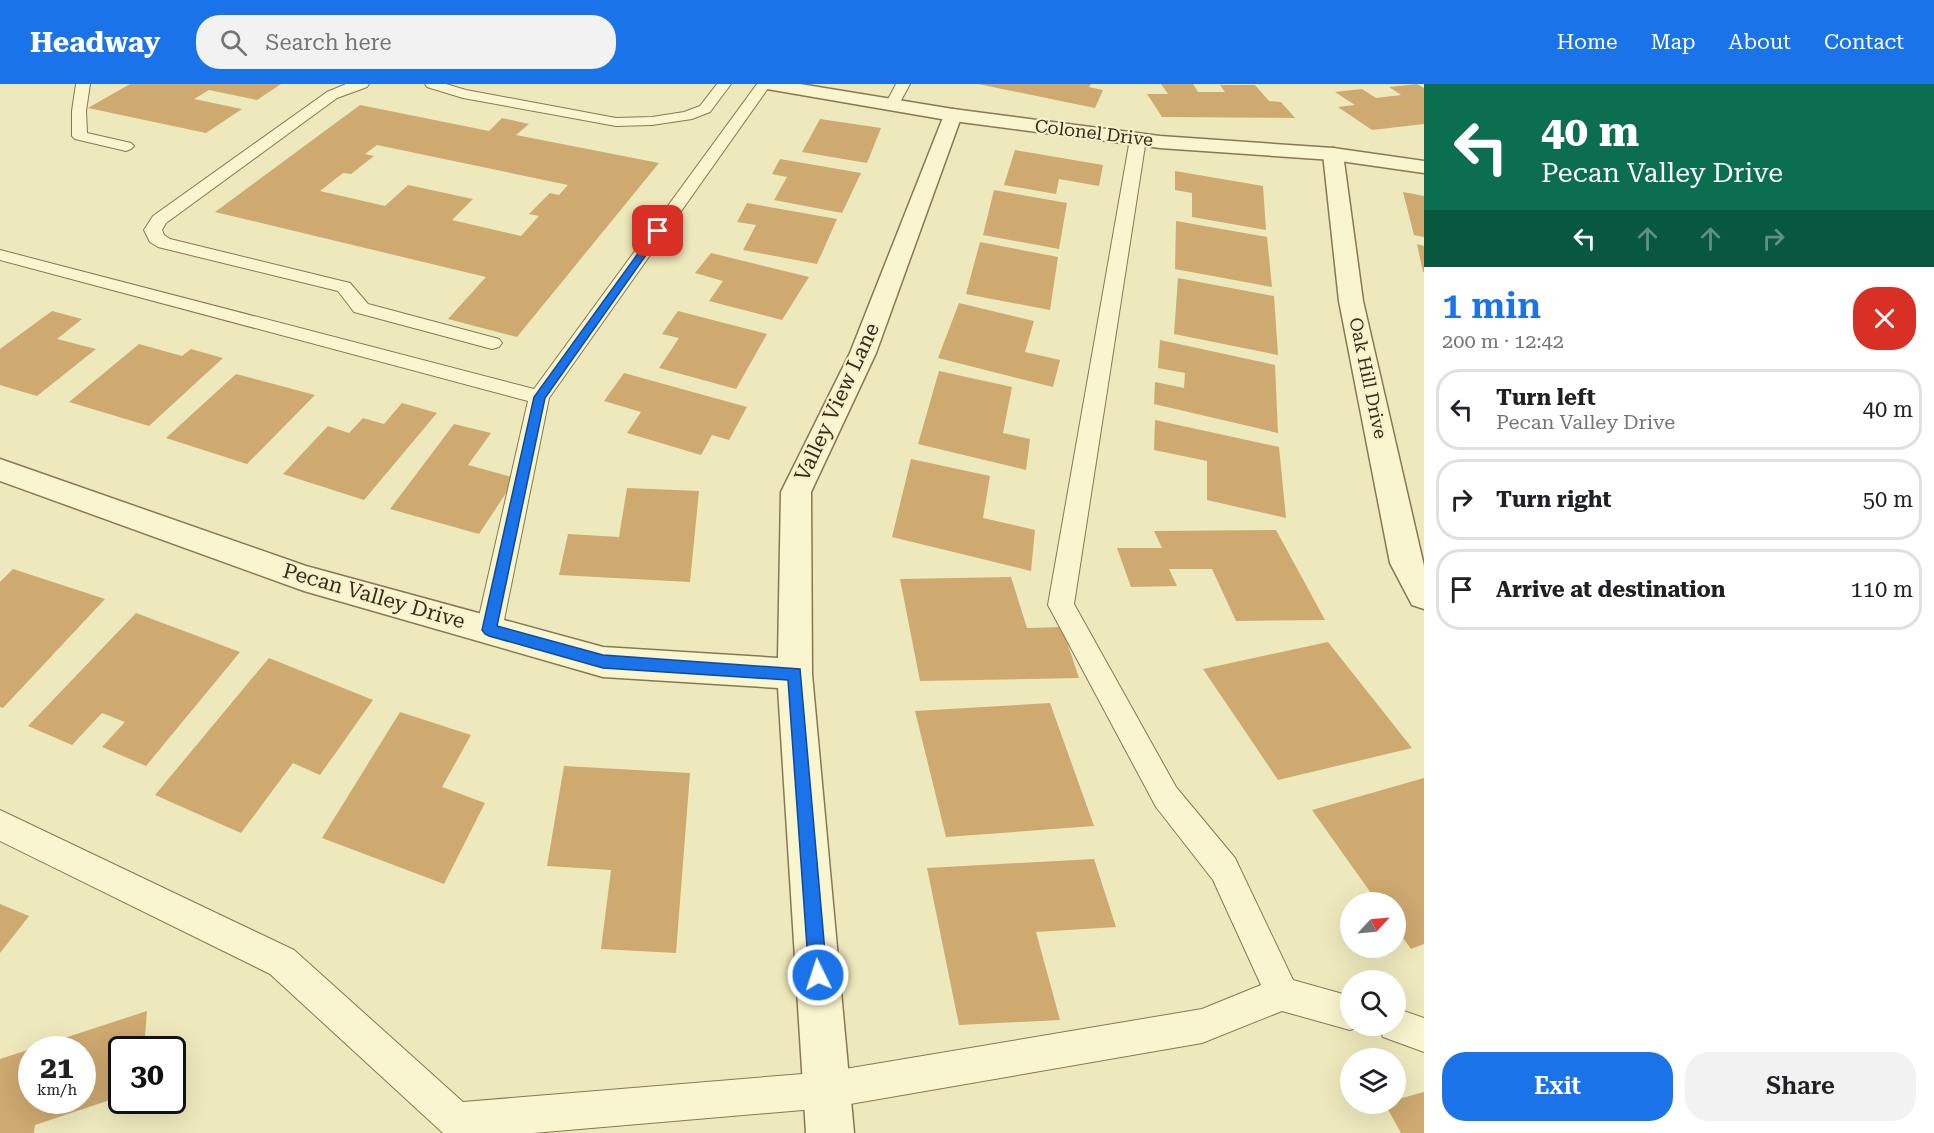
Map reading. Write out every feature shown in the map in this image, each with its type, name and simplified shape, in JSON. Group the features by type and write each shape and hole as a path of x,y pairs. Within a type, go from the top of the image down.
{"street":[{"name":"Colonel Drive","path":"765,84 953,115 1138,139 1333,154 1424,167"},
{"name":"Valley View Lane","path":"830,1133 795,674 796,492 863,353 953,115"},
{"name":"Oak Hill Drive","path":"1333,154 1354,312 1406,563 1424,596"},
{"name":"Pecan Valley Drive","path":"0,470 304,578 603,662 795,674"}],"lane":[{"path":"83,84 79,111 80,136 126,146"},
{"path":"362,84 344,88 332,95 159,220 153,230 156,238 164,243 344,287 361,308 492,344"},
{"path":"432,84 463,94 616,122 652,122 687,116 705,109 724,84"},
{"path":"489,630 539,397 765,84"},
{"path":"892,105 903,84"},
{"path":"1138,139 1061,605 1166,797 1224,869 1282,994"},
{"path":"0,255 539,397"},
{"path":"0,825 282,962 457,1121 827,1090 1202,1026 1282,994 1340,1010"},
{"path":"1406,1029 1424,1035"}],"building":[{"path":"130,84 281,84 257,100 209,90 194,99 242,109 206,133 88,108"},
{"path":"978,84 1091,84 1089,87 1103,90 1095,108"},
{"path":"1161,84 1193,84 1198,92 1225,92 1220,85 1255,85 1269,101 1281,102 1295,118 1162,117 1147,94 1168,94"},
{"path":"1417,84 1424,88 1424,124 1372,130 1338,107 1355,105 1335,92 1362,89 1376,98 1401,95 1389,87"},
{"path":"360,105 489,131 502,118 529,124 516,135 659,163 517,337 448,319 486,277 215,212","holes":["377,145 568,185 559,195 550,193 529,214 539,216 521,236 452,220 473,199 408,185 385,206 320,191 343,173 351,174 374,156 365,154"]},
{"path":"820,119 881,128 867,163 802,152"},
{"path":"1015,150 1103,165 1099,186 1059,179 1056,194 1004,185"},
{"path":"780,159 861,173 842,213 774,200 787,177 772,174"},
{"path":"1175,171 1263,186 1266,230 1192,217 1192,193 1175,190"},
{"path":"994,190 1067,203 1059,249 983,235"},
{"path":"1403,192 1424,196 1424,237 1414,235"},
{"path":"747,203 837,219 817,264 743,250 756,225 737,222"},
{"path":"1176,221 1267,237 1272,287 1175,269"},
{"path":"980,242 1058,257 1050,310 966,294"},
{"path":"1417,244 1424,246 1424,272 1423,272"},
{"path":"711,253 809,277 782,320 709,301 723,281 695,273"},
{"path":"1178,278 1274,296 1278,355 1174,334"},
{"path":"959,303 1034,321 1025,352 1060,360 1053,387 938,358"},
{"path":"52,311 82,319 57,339 96,349 37,396 0,385 0,349"},
{"path":"678,311 767,334 736,389 659,368 679,338 662,334"},
{"path":"1160,340 1275,365 1278,433 1154,404 1155,382 1184,388 1185,373 1158,368"},
{"path":"139,344 182,356 191,349 223,358 149,426 69,402"},
{"path":"939,371 1012,387 1003,433 1030,439 1026,470 918,444"},
{"path":"624,373 747,407 729,440 712,435 701,455 627,433 641,412 604,401"},
{"path":"236,374 315,395 247,464 166,438"},
{"path":"402,403 437,413 364,500 283,474 328,426 349,433 363,418 384,424"},
{"path":"1155,420 1279,447 1286,518 1207,500 1207,461 1154,450"},
{"path":"454,424 491,433 468,465 516,478 479,534 390,509"},
{"path":"911,459 990,476 983,518 1035,530 1031,571 892,537"},
{"path":"627,488 699,491 690,582 559,575 568,534 619,537"},
{"path":"1276,530 1325,620 1236,621 1212,569 1169,569 1177,586 1131,587 1117,548 1162,548 1154,531"},
{"path":"13,569 105,599 3,708 0,707 0,582"},
{"path":"1011,577 1027,628 1062,627 1079,678 920,681 900,579"},
{"path":"136,613 240,652 146,766 102,747 125,722 102,713 72,745 28,726"},
{"path":"1328,642 1412,748 1278,780 1203,669"},
{"path":"269,658 373,700 320,775 293,763 241,833 155,795"},
{"path":"1050,703 1094,826 946,837 915,711"},
{"path":"400,712 471,735 442,787 485,803 444,884 322,838"},
{"path":"564,766 690,773 676,953 601,949 611,870 547,866"},
{"path":"1424,778 1424,944 1411,949 1406,942 1406,892 1370,892 1312,810"},
{"path":"1094,859 1116,927 1036,932 1060,1020 959,1025 927,868"},
{"path":"0,904 29,916 0,953"},
{"path":"147,1011 145,1036 108,1036 108,1101 96,1105 96,1036 70,1036"},
{"path":"18,1053 18,1114 68,1114 35,1125 34,1133 0,1133 0,1059"},
{"path":"1424,1092 1424,1133 1401,1133 1391,1114 1406,1114 1406,1097"}],"route":[{"path":"658,231 539,397 489,630 603,662 795,674 818,975"}]}
